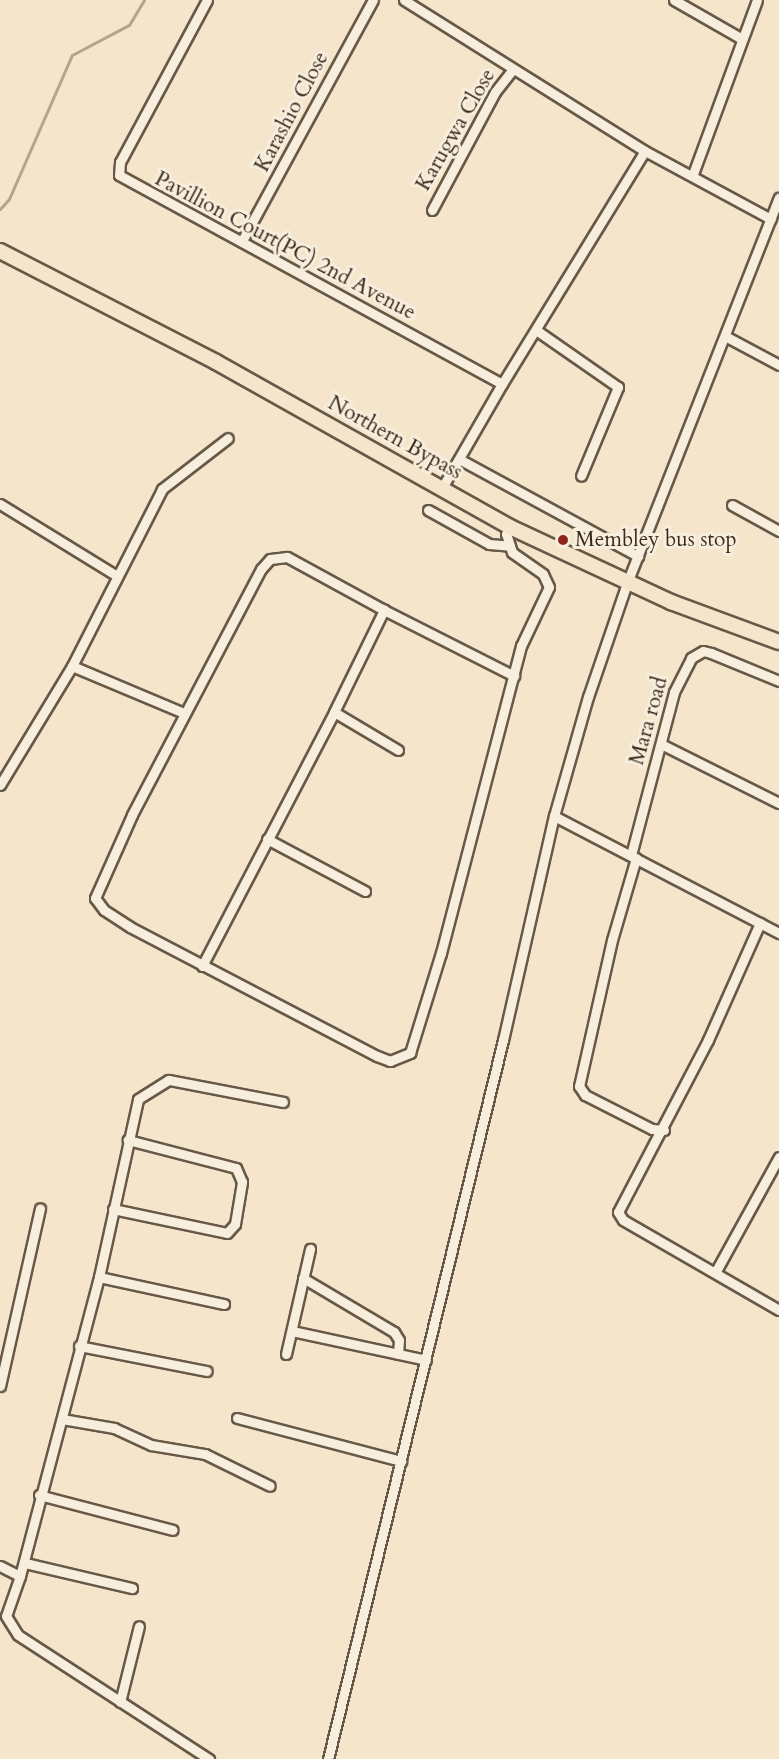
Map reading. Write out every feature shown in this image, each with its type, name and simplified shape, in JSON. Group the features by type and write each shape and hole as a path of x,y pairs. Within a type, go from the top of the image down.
{"main road":[{"name":"Northern Bypass","path":"0,251 216,362 510,527 627,583 779,642"}],"street":[{"name":"Pavillion Court(PC) 2nd Avenue","path":"207,0 118,170 123,179 242,241 502,384"},
{"name":"Karashio Close","path":"242,241 373,0"},
{"path":"404,0 645,151 693,174 771,219"},
{"path":"674,0 742,39"},
{"path":"693,174 757,0"},
{"name":"Karugwa Close","path":"432,210 495,92 513,69"},
{"path":"442,488 502,384 645,151"},
{"path":"328,1759 426,1360 554,816 588,697 627,583 779,198"},
{"path":"536,330 618,387 581,476"},
{"path":"725,336 779,365"},
{"path":"0,785 72,666 162,489 228,438"},
{"path":"459,459 638,556"},
{"path":"0,504 117,576"},
{"path":"732,505 779,531"},
{"path":"428,510 489,544 510,546"},
{"path":"510,527 506,534 510,546 549,582 521,646 514,676 441,952 410,1053 390,1061 377,1056 130,927 104,910 95,898 96,888 184,714 261,569 270,559 287,558 514,676"},
{"path":"202,966 334,712 384,610"},
{"name":"Mara road","path":"664,1130 652,1129 585,1095 579,1086 612,940 661,744 679,677 696,653 722,656 779,681"},
{"path":"72,666 184,714"},
{"path":"334,712 398,750"},
{"path":"661,744 779,803"},
{"path":"554,816 779,933"},
{"path":"267,839 365,891"},
{"path":"760,923 664,1130 618,1212 628,1223 716,1271 779,1310"},
{"path":"209,1759 18,1635 10,1626 6,1616 26,1563 39,1494 62,1419 99,1277 138,1099 169,1080 283,1102"},
{"path":"113,1209 227,1233 236,1224 242,1182 236,1168 128,1140"},
{"path":"716,1271 779,1157"},
{"path":"0,1386 40,1208"},
{"path":"285,1354 310,1249"},
{"path":"99,1277 224,1304"},
{"path":"303,1278 394,1332 399,1340 398,1354"},
{"path":"292,1331 426,1360"},
{"path":"80,1346 207,1371"},
{"path":"237,1418 401,1461"},
{"path":"62,1419 114,1428 151,1445 205,1454 270,1486"},
{"path":"39,1494 173,1530"},
{"path":"26,1563 132,1588"},
{"path":"0,1566 21,1576"},
{"path":"120,1702 139,1626"}],"waterway":[{"path":"0,209 9,199 72,55 129,25 144,0"}],"place":[{"name":"Membley bus stop","path":"563,540"}]}
